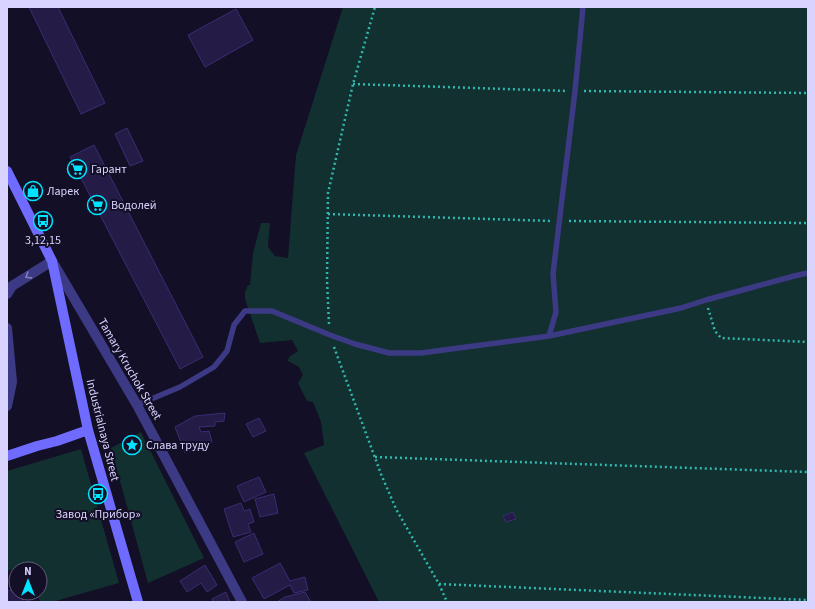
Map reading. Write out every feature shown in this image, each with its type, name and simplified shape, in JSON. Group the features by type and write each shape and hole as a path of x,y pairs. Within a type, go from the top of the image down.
{"street":[{"name":"Tamary Kruchok Street","path":"7,171 52,261 137,405 242,602"},
{"path":"7,294 12,286 52,261"},
{"name":"Industrialnaya Street","path":"52,261 88,430 138,602"},
{"path":"7,328 12,382 7,406"},
{"path":"7,456 88,430"}],"lane":[{"path":"549,336 556,312 553,274 575,91 583,7"},
{"path":"137,405 180,387 214,367 228,351 234,325 245,311 272,310 355,344 389,353 420,353 549,336 681,308 808,273"}],"path":[{"path":"375,7 353,84 328,193 327,280 330,335 381,474 396,509 439,584 447,602"},
{"path":"706,300 715,331 721,338 808,342"},
{"path":"375,457 808,472"},
{"path":"439,584 808,600"}],"green space":[{"path":"343,7 808,7 808,602 379,602 304,453 324,445 321,422 313,402 307,401 298,383 303,375 299,367 288,361 289,357 298,351 292,340 260,343 245,299 245,292 248,285 250,285 253,253 261,223 270,223 268,247 275,256 288,258 296,155"},
{"path":"141,432 204,558 148,583 111,448"},
{"path":"81,449 119,583 52,602 40,602 48,601 48,561 8,561 7,571 7,471"}],"building":[{"path":"29,7 58,7 105,103 81,114"},
{"path":"236,9 253,40 205,67 188,35"},
{"path":"127,128 143,161 130,166 115,134"},
{"path":"94,145 203,357 180,369 70,157"},
{"path":"225,413 224,421 215,422 215,426 199,427 201,432 209,431 212,442 185,453 175,427 195,416"},
{"path":"259,418 266,431 253,437 246,424"},
{"path":"259,477 266,492 244,502 237,486"},
{"path":"274,494 278,513 260,517 255,499"},
{"path":"241,503 244,511 250,509 254,522 248,524 251,532 233,537 224,509"},
{"path":"513,512 516,519 506,522 503,516"},
{"path":"254,533 263,554 244,562 235,542"},
{"path":"280,563 290,581 305,577 308,590 294,593 290,585 264,599 252,578"},
{"path":"205,565 217,585 207,592 201,583 187,592 180,581"},
{"path":"7,591 8,601 23,602 7,602"},
{"path":"226,592 230,602 213,602 212,599"},
{"path":"305,592 311,602 277,602 285,597"}],"place":[{"name":"Гарант","path":"77,169"},
{"name":"Ларек","path":"33,191"},
{"name":"Водолей","path":"97,205"},
{"name":"3,12,15","path":"43,221"},
{"name":"Слава труду","path":"132,445"},
{"name":"Завод «Прибор»","path":"98,494"}]}
